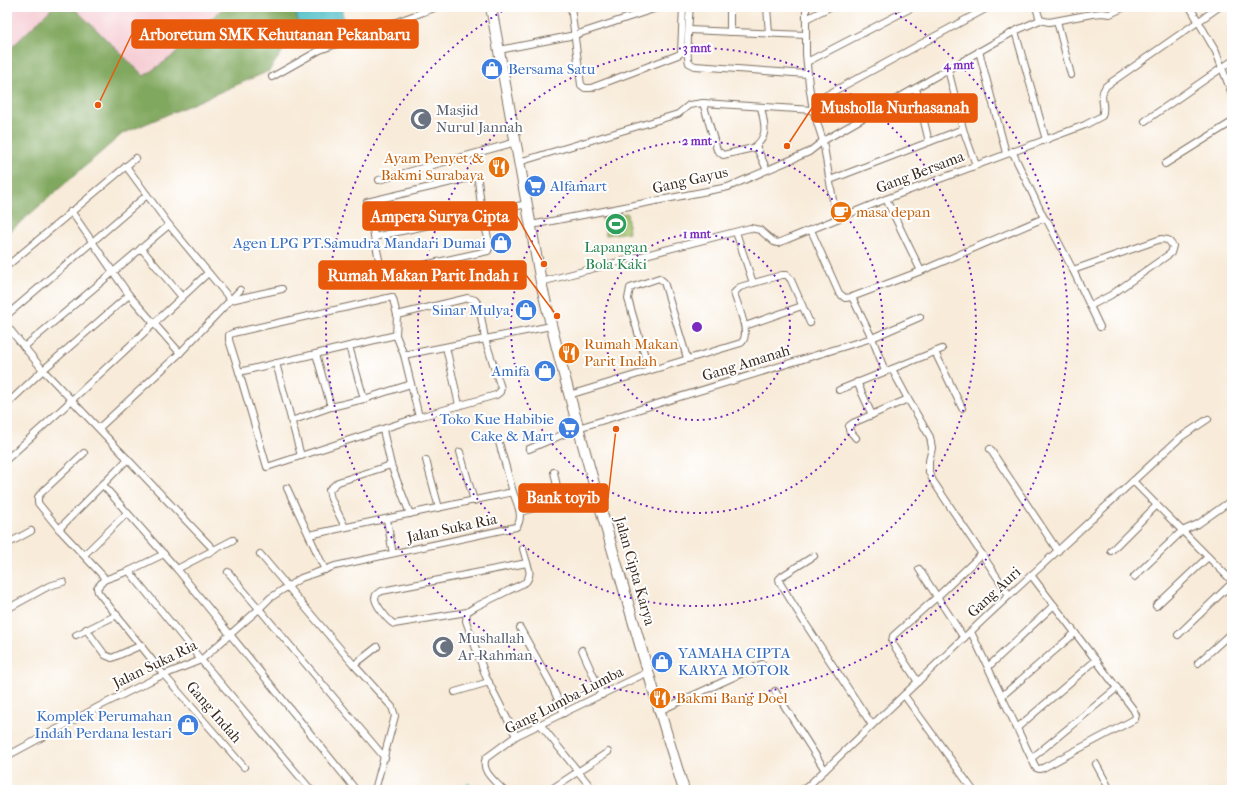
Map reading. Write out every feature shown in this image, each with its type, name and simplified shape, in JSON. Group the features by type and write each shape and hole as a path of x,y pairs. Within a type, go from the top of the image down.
{"main road":[{"name":"Jalan Cipta Karya","path":"491,7 541,282 551,326 578,428 659,710 684,790"}],"street":[{"path":"272,77 320,50 437,7"},
{"path":"570,7 576,35 581,85 585,88 591,88 681,53 683,7"},
{"path":"499,50 576,35 660,7"},
{"path":"690,7 688,54 689,62 691,64 695,66 808,74"},
{"path":"730,7 730,32"},
{"path":"767,7 769,34"},
{"path":"806,7 808,74 813,107 823,142 836,218"},
{"path":"806,20 830,7"},
{"path":"807,62 913,7"},
{"path":"519,162 678,114 690,104 703,103 761,107 813,107 989,7"},
{"path":"1036,7 1040,20"},
{"name":"Gang Gayus","path":"531,225 728,187 809,152 823,142 1015,31 1040,20 1049,22 1057,21 1102,10 1110,14 1125,7"},
{"path":"1190,7 1216,52 1232,94"},
{"name":"Gang Bersama","path":"541,282 750,228 760,230 774,242 778,242 811,230 836,218 1009,152 1085,125 1102,116 1104,110 1102,103 1102,92 1106,86 1218,7"},
{"path":"1057,21 1071,75"},
{"path":"689,30 806,35"},
{"path":"1015,31 1046,140"},
{"path":"980,51 1009,152 1073,270 1100,327"},
{"path":"1145,121 1232,61"},
{"path":"948,69 963,129 976,165"},
{"path":"916,88 929,142"},
{"path":"703,103 717,150 723,155 756,146 766,130 761,107"},
{"path":"1165,164 1232,122"},
{"path":"830,180 963,129"},
{"path":"379,180 516,142"},
{"path":"756,146 767,170"},
{"path":"7,266 136,158"},
{"path":"126,166 169,225 231,300"},
{"path":"476,177 478,180 482,214 490,246 488,251 382,274 367,202 476,177"},
{"path":"7,315 147,195"},
{"path":"886,199 921,271"},
{"path":"374,237 527,204"},
{"path":"71,211 129,295 180,353"},
{"path":"811,230 839,294 845,298 852,297 921,271 1044,218"},
{"path":"24,347 169,225"},
{"path":"736,232 753,283"},
{"path":"1073,270 1161,239 1168,240 1173,246 1170,253 1165,257 1111,295 1090,306"},
{"path":"141,248 182,297"},
{"path":"7,459 208,273"},
{"path":"569,395 687,358 741,343 746,337 734,293 740,287 753,283 782,275 787,276 792,280 810,323"},
{"path":"648,370 628,299 628,293 630,288 654,279 659,278 664,282 687,358"},
{"path":"231,300 282,288"},
{"path":"99,428 180,353 240,290"},
{"path":"7,404 43,370 129,295"},
{"path":"397,315 468,298 475,300 479,305 485,339 501,388 500,392 496,395 419,417 267,467 229,340 229,335 233,333 392,297 397,315 396,335 404,355 419,417"},
{"path":"852,297 872,338 885,371"},
{"path":"744,326 802,306"},
{"name":"Gang Amanah","path":"529,449 578,428 872,338 920,317"},
{"path":"7,326 43,370 214,550"},
{"path":"404,355 551,326"},
{"path":"239,372 396,335"},
{"path":"349,346 364,398"},
{"path":"446,347 459,405"},
{"path":"839,390 942,349"},
{"path":"935,352 962,408"},
{"path":"316,354 331,407"},
{"path":"276,363 301,456"},
{"path":"892,368 930,436 932,448 928,461 929,472 933,481 1009,596"},
{"path":"857,382 872,415"},
{"path":"291,421 331,407 411,384"},
{"path":"856,438 849,430 849,426 908,399"},
{"name":"Gang Auri","path":"802,790 1181,437 1208,419"},
{"path":"383,430 391,465 410,514"},
{"path":"498,440 520,512 597,493"},
{"path":"990,449 1058,550"},
{"path":"460,452 474,501"},
{"path":"84,453 38,497 38,503 59,529 103,576 104,580 129,571 164,554"},
{"path":"59,529 128,459"},
{"path":"426,460 439,508"},
{"path":"345,527 331,499 329,490 338,482 391,465"},
{"path":"554,472 560,501"},
{"path":"1133,481 1232,582 1178,635"},
{"path":"102,484 177,568 356,790"},
{"path":"287,488 325,570"},
{"path":"309,535 513,492"},
{"path":"1134,577 1182,531 1198,524 1232,500"},
{"path":"1111,550 1157,505"},
{"name":"Jalan Suka Ria","path":"7,756 100,706 164,675 201,660 270,598 301,578 325,570 516,527 519,523 520,512"},
{"path":"84,555 127,513"},
{"path":"387,519 392,549"},
{"path":"7,544 31,531"},
{"path":"177,568 233,540"},
{"path":"523,549 527,563 530,576 526,582 467,612 423,618 394,624 388,621 376,602 376,595 382,591 527,563"},
{"path":"260,554 394,711 395,716 385,758 375,790"},
{"path":"918,682 893,644 893,636 982,554"},
{"path":"814,556 782,576 779,579 780,583 872,725"},
{"path":"1156,606 1208,557"},
{"path":"919,570 964,638"},
{"path":"129,571 309,789"},
{"path":"228,572 385,758"},
{"path":"971,632 1036,768 1043,768 1135,719 1136,715 1133,709 1032,575"},
{"name":"Gang Indah","path":"104,580 98,586 97,590 164,675 244,767"},
{"path":"7,609 49,586 62,582"},
{"path":"988,667 1054,605"},
{"path":"467,612 466,621 489,682 516,736"},
{"path":"76,634 117,615"},
{"path":"520,628 550,682 564,713"},
{"path":"86,629 105,655 112,658 142,646"},
{"path":"1002,696 1075,632"},
{"path":"1198,663 1232,632"},
{"path":"354,665 377,647"},
{"path":"582,650 602,695"},
{"path":"1017,728 1096,660"},
{"path":"659,710 762,664"},
{"name":"Gang Lumba-Lumba","path":"503,790 484,768 486,758 516,736 648,672"},
{"path":"455,692 489,682"},
{"path":"1032,758 1117,688"},
{"path":"775,691 825,770"},
{"path":"904,695 973,790"},
{"path":"540,724 593,790"},
{"path":"550,790 608,752"},
{"path":"1096,764 1110,790"}],"shaded area":[{"path":"7,7 295,7 299,27 269,71 122,134 7,234"}],"green space":[{"path":"53,7 73,7 144,76 170,58 224,7 295,7 299,27 269,71 122,134 7,234 7,52"},
{"name":"Lapangan Bola Kaki","path":"627,213 629,232 606,235 602,217"}],"water":[{"path":"295,7 341,7 344,22 298,24"}],"waterway":[{"path":"468,784 475,790"}],"place":[{"name":"Bersama Satu","path":"492,69"},
{"name":"Arboretum SMK Kehutanan Pekanbaru","path":"98,105"},
{"name":"Masjid Nurul Jannah","path":"421,119"},
{"name":"Musholla Nurhasanah","path":"787,146"},
{"name":"Ayam Penyet & Bakmi Surabaya","path":"499,167"},
{"name":"Alfamart","path":"535,186"},
{"name":"masa depan","path":"841,212"},
{"name":"Lapangan Bola Kaki","path":"616,224"},
{"name":"Agen LPG PT.Samudra Mandari Dumai","path":"501,243"},
{"name":"Ampera Surya Cipta","path":"544,264"},
{"name":"Sinar Mulya","path":"526,310"},
{"name":"Rumah Makan Parit Indah 1","path":"557,316"},
{"name":"Rumah Makan Parit Indah","path":"569,353"},
{"name":"Amifa","path":"545,371"},
{"name":"Toko Kue Habibie Cake & Mart","path":"569,428"},
{"name":"Bank toyib","path":"616,429"},
{"name":"Mushallah Ar-Rahman","path":"443,647"},
{"name":"YAMAHA CIPTA KARYA MOTOR","path":"662,662"},
{"name":"Bakmi Bang Doel","path":"660,698"},
{"name":"Komplek Perumahan Indah Perdana lestari","path":"188,725"}]}
